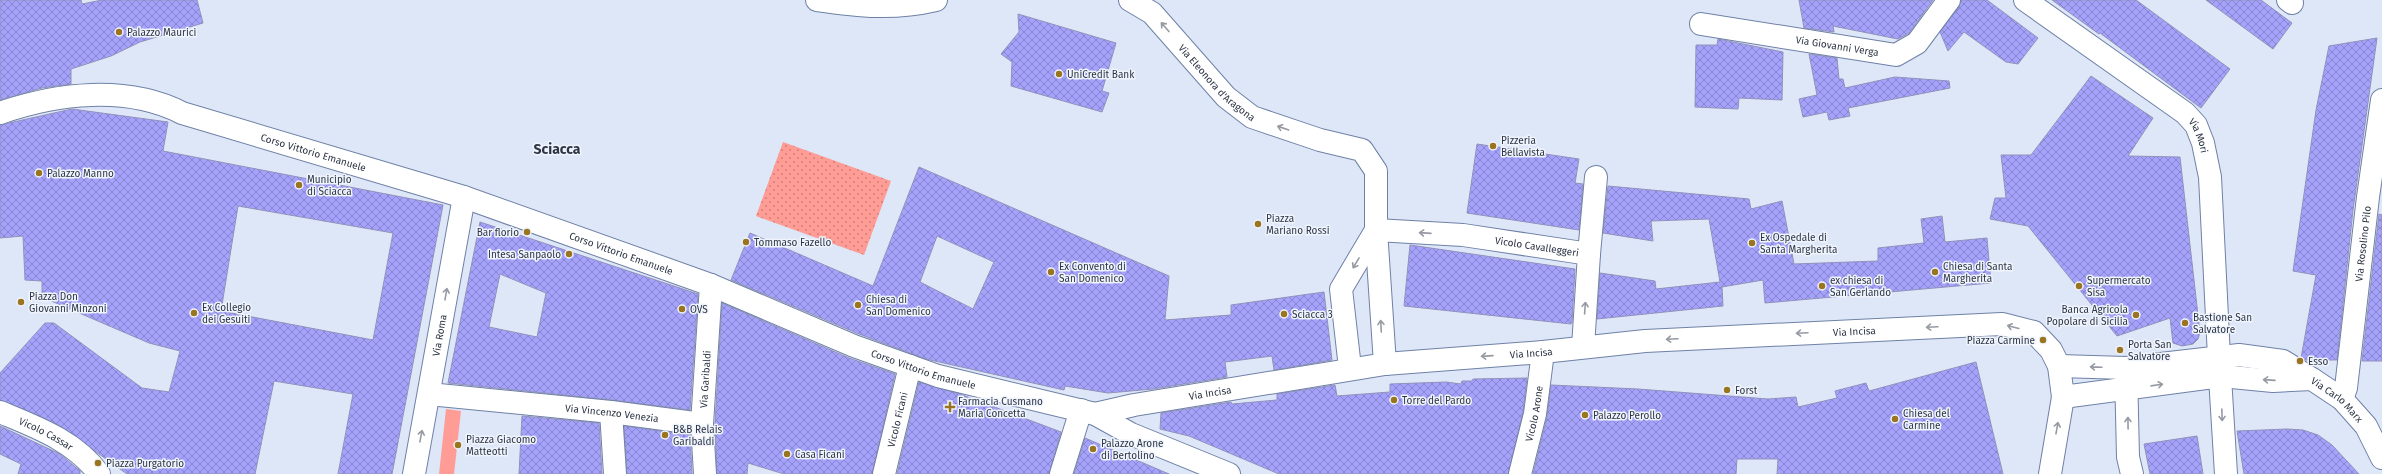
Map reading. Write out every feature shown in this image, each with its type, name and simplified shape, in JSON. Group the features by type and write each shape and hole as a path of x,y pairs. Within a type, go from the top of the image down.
{"street":[{"path":"816,0 867,7 909,6 936,0"},
{"name":"Via Eleonora d'Aragona","path":"1130,0 1152,12 1226,97 1252,117 1320,140 1362,150 1376,171 1376,230"},
{"name":"Via Giovanni Verga","path":"1701,24 1896,56 1917,43 1949,0"},
{"name":"Via Mori","path":"2025,0 2185,113 2196,125 2210,177 2226,474"},
{"name":"Corso Vittorio Emanuele","path":"0,113 52,99 81,96 136,98 163,103 182,113 464,197 711,285 854,346 938,376 1088,412 1131,434 1229,474"},
{"name":"Via Rosolino Pilo","path":"2344,393 2375,198 2382,100"},
{"path":"1589,254 1596,177"},
{"name":"Via Roma","path":"414,474 464,197"},
{"path":"1376,230 1385,364"},
{"path":"1350,368 1341,289 1376,230"},
{"name":"Vicolo Cavalleggeri","path":"1376,230 1464,235 1589,254 1583,347"},
{"name":"Via Garibaldi","path":"705,474 702,424 711,285"},
{"name":"Via Incisa","path":"1088,412 1350,368 1385,364 1543,352 1645,341 1971,325 2002,324 2034,332 2051,350 2059,366"},
{"name":"Vicolo Arone","path":"1520,474 1535,414 1543,352"},
{"name":"Vicolo Ficani","path":"884,474 910,366"},
{"path":"2051,466 2063,397 2059,366 2126,368 2220,366"},
{"path":"2063,397 2127,390 2220,366"},
{"name":"Via Carlo Marx","path":"2220,366 2273,381 2312,379 2344,393 2366,426 2382,458"},
{"path":"2126,368 2130,466"},
{"name":"Via Vincenzo Venezia","path":"429,394 611,412 702,424"},
{"name":"Vicolo Cassar","path":"0,412 52,434 94,467"},
{"path":"611,412 615,474"},
{"path":"1061,474 1088,412"}],"shaded area":[{"path":"783,142 891,181 864,255 756,216"},
{"path":"446,409 461,411 454,474 439,474"}],"building":[{"path":"0,0 81,0 82,4 102,0 197,0 203,23 140,42 111,56 71,69 71,84 42,88 0,100"},
{"path":"1799,0 1933,0 1909,33 1898,39 1833,26 1834,32 1804,28"},
{"path":"1961,0 1987,0 2038,38 2018,64 2006,62 1964,32 1948,51 1940,32 1959,7"},
{"path":"2052,0 2136,0 2230,69 2201,108 2100,33 2099,34"},
{"path":"2206,0 2261,0 2292,23 2273,49"},
{"name":"UniCredit Bank","path":"1018,14 1116,43 1102,91 1109,93 1102,112 1011,86 1012,62 1001,54 1019,32"},
{"path":"2377,38 2353,210 2337,360 2304,360 2301,358 2316,275 2293,271 2316,110 2329,46"},
{"path":"1718,39 1783,52 1782,100 1739,98 1738,109 1695,107 1696,45 1717,45"},
{"path":"1809,54 1837,58 1839,79 1843,79 1845,88 1895,77 1949,81 1950,88 1848,108 1850,116 1829,120 1827,112 1803,117 1799,99 1817,95"},
{"path":"2091,76 2153,118 2128,156 2180,157 2200,333 2198,339 2193,344 2182,346 2173,343 2170,318 2117,336 2028,226 1990,219 1995,198 2006,198 2001,155 2031,155"},
{"path":"72,109 168,122 163,151 443,205 392,474 338,474 353,394 274,381 255,474 127,474 60,426 0,400 0,373 45,323 54,323 142,388 169,392 180,351 149,343 42,297 42,281 25,280 23,236 0,238 0,125","holes":["238,206 393,233 373,340 221,311"]},
{"path":"1477,144 1579,159 1575,183 1583,184 1579,230 1467,213"},
{"path":"919,167 1169,276 1165,320 1231,315 1231,305 1324,292 1332,360 1274,370 1272,356 1225,362 1227,377 1153,389 1108,393 1065,386 1064,390 926,359 859,334 731,280 750,233 873,286","holes":["937,236 994,262 973,309 920,282"]},
{"path":"1608,186 1749,199 1751,209 1782,201 1794,264 1878,261 1878,248 1924,243 1921,219 1942,216 1945,242 1987,238 1991,283 1765,303 1763,280 1722,287 1723,306 1597,319 1600,273 1655,281 1656,289 1720,282 1709,219 1651,221 1653,241 1603,233"},
{"path":"2379,214 2382,215 2382,361 2362,361"},
{"path":"480,222 698,294 690,410 612,400 448,383","holes":["500,274 546,293 537,337 489,327"]},
{"path":"1410,245 1575,269 1572,322 1571,324 1404,306"},
{"path":"722,303 849,358 895,374 872,474 784,474 748,463 747,474 717,474 715,424"},
{"path":"1976,362 2003,474 1777,474 1778,459 1737,459 1736,474 1533,474 1547,417 1551,385 1638,389 1768,399 1796,397 1798,407 1837,398 1835,391 1866,383 1869,391"},
{"path":"1527,378 1523,412 1508,474 1279,474 1189,436 1160,429 1161,413 1231,402 1232,404 1277,400 1277,394 1335,385 1337,396 1390,392 1390,384 1446,382 1461,384 1462,381 1472,381 1473,379"},
{"path":"919,382 960,394 1061,432 1049,474 897,474"},
{"path":"522,416 599,423 602,474 519,474"},
{"path":"0,426 60,454 80,471 80,474 18,474 21,464 0,454"},
{"path":"624,426 690,435 692,474 627,474"},
{"path":"2287,429 2303,430 2318,435 2332,445 2359,474 2244,474 2237,431"},
{"path":"2197,436 2203,474 2150,474 2144,444"},
{"name":"Palazzo Arone di Bertolino","path":"1085,438 1169,474 1074,474"}],"place":[{"name":"Palazzo Maurici","path":"119,32"},
{"name":"UniCredit Bank","path":"1059,74"},
{"name":"Pizzeria Bellavista","path":"1493,146"},
{"name":"Palazzo Manno","path":"39,173"},
{"name":"Municipio di Sciacca","path":"299,185"},
{"name":"Piazza Mariano Rossi","path":"1258,224"},
{"name":"Bar florio","path":"527,232"},
{"name":"Tommaso Fazello","path":"746,242"},
{"name":"Ex Ospedale di Santa Margherita","path":"1752,243"},
{"name":"Intesa Sanpaolo","path":"569,254"},
{"name":"Ex Convento di San Domenico","path":"1051,272"},
{"name":"Chiesa di Santa Margherita","path":"1935,272"},
{"name":"ex chiesa di San Gerlando","path":"1822,286"},
{"name":"Supermercato Sisa","path":"2079,286"},
{"name":"Piazza Don Giovanni Minzoni","path":"21,302"},
{"name":"Chiesa di San Domenico","path":"858,305"},
{"name":"OVS","path":"682,309"},
{"name":"Ex Collegio dei Gesuiti","path":"194,313"},
{"name":"Sciacca 3","path":"1284,314"},
{"name":"Banca Agricola Popolare di Sicilia","path":"2136,315"},
{"name":"Bastione San Salvatore","path":"2185,323"},
{"name":"Piazza Carmine","path":"2043,340"},
{"name":"Porta San Salvatore","path":"2120,350"},
{"name":"Esso","path":"2300,361"},
{"name":"Forst","path":"1727,390"},
{"name":"Torre del Pardo","path":"1394,400"},
{"name":"Farmacia Cusmano Maria Concetta","path":"950,407"},
{"name":"Palazzo Perollo","path":"1585,415"},
{"name":"Chiesa del Carmine","path":"1895,419"},
{"name":"B&B Relais Garibaldi","path":"665,435"},
{"name":"Piazza Giacomo Matteotti","path":"458,445"},
{"name":"Palazzo Arone di Bertolino","path":"1093,449"},
{"name":"Casa Ficani","path":"787,454"},
{"name":"Piazza Purgatorio","path":"98,463"}],"district":[{"name":"Sciacca","path":"557,149"}]}
